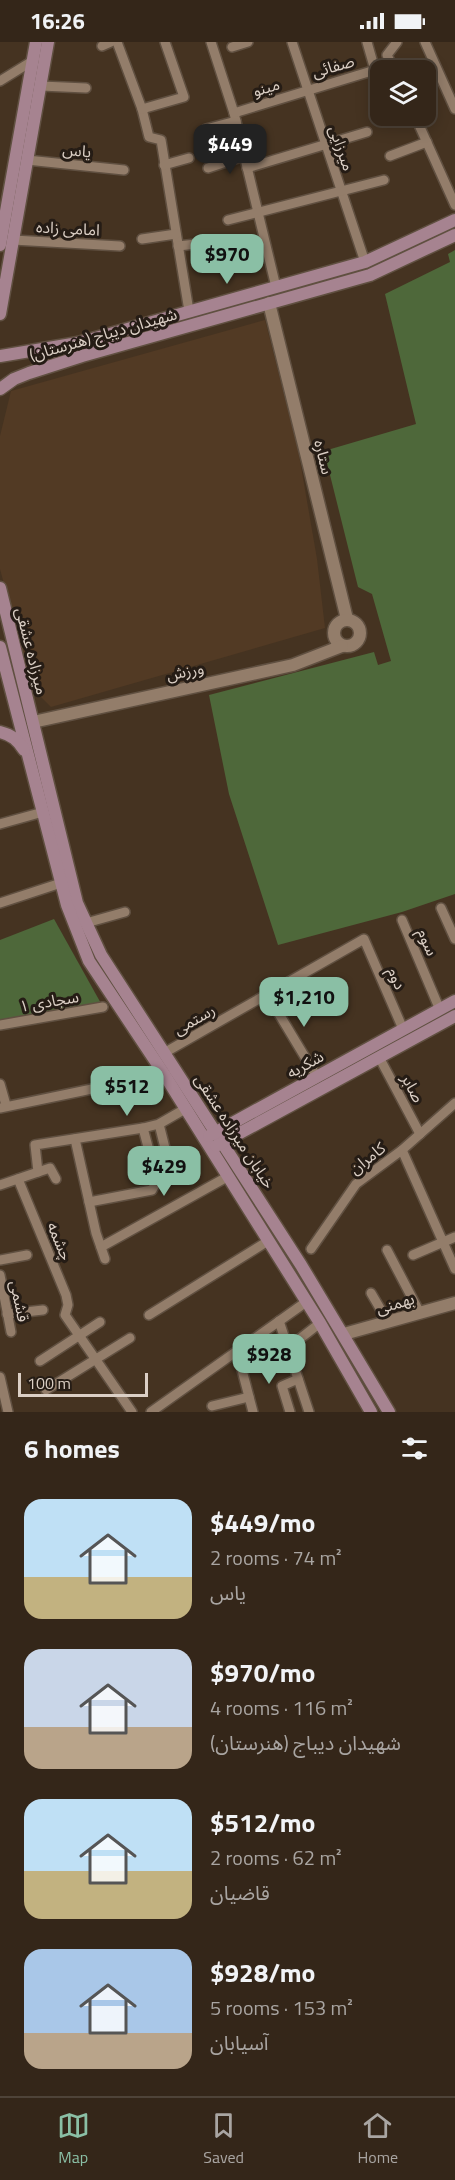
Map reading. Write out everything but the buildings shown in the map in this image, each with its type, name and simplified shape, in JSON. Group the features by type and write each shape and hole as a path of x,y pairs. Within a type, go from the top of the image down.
{"main road":[{"path":"4,240 27,160 41,86 36,42"},
{"path":"0,314 4,240 3,205 39,61 48,42"},
{"name":"شهیدان دیباج (هنرستان)","path":"0,356 78,343 365,262 455,220"},
{"name":"شهیدان دیباج (هنرستان)","path":"0,389 14,379 82,356 370,275 455,235"},
{"path":"78,343 82,356"},
{"name":"میرزاده عشقی","path":"0,588 33,722"},
{"name":"میرزاده عشقی","path":"0,647 20,725"},
{"path":"0,731 33,722"},
{"name":"خیابان میرزاده عشقی","path":"33,722 77,903 101,955 344,1334 389,1412"},
{"name":"خیابان میرزاده عشقی","path":"20,725 67,905 89,960 164,1074 320,1323 371,1412"},
{"path":"0,731 10,734 18,741 29,760"},
{"name":"شکریه","path":"207,1145 317,1077 455,1001"},
{"name":"شکریه","path":"219,1137 379,1057 455,1016"}],"street":[{"path":"102,46 111,42"},
{"path":"117,42 142,109 149,137 161,140 189,311"},
{"path":"142,109 184,97 165,42"},
{"path":"211,42 235,117 276,287"},
{"path":"232,47 248,42"},
{"name":"میرزایی","path":"292,42 365,262"},
{"name":"صفائی","path":"307,90 375,70 367,42"},
{"path":"390,60 387,54 397,42"},
{"path":"425,42 455,109"},
{"path":"0,81 39,61"},
{"path":"41,86 86,88"},
{"name":"مینو","path":"206,129 307,90"},
{"path":"420,126 455,205"},
{"path":"247,168 367,132"},
{"path":"390,156 427,142"},
{"path":"208,168 244,156"},
{"path":"164,165 189,158"},
{"name":"یاس","path":"27,160 124,170"},
{"path":"228,220 384,180"},
{"path":"142,239 176,234"},
{"name":"امامی زاده","path":"4,240 120,246"},
{"path":"178,246 196,244"},
{"name":"ستاره","path":"269,303 347,619"},
{"path":"347,619 356,623 361,631 359,640 352,646 342,646 335,640 333,631 338,622 347,619"},
{"name":"ورزش","path":"33,722 293,665 342,646"},
{"path":"0,824 43,812"},
{"path":"0,903 61,883"},
{"path":"441,908 455,939"},
{"path":"86,923 125,912"},
{"name":"سوم","path":"402,920 440,1010"},
{"name":"رستمی","path":"164,1053 364,939"},
{"name":"دوم","path":"364,939 403,1029"},
{"path":"267,994 317,1077"},
{"name":"سجادی ۱","path":"0,1025 103,1007"},
{"name":"صابر","path":"379,1057 420,1134"},
{"path":"0,1084 3,1106 164,1074"},
{"name":"کامران","path":"311,1249 356,1184 402,1150 455,1103"},
{"path":"38,1172 35,1145 143,1128 159,1124 185,1109"},
{"path":"159,1124 166,1152"},
{"path":"89,1202 152,1190 157,1181 143,1128"},
{"path":"75,1139 105,1259"},
{"path":"402,1150 454,1263"},
{"path":"0,1185 50,1168 56,1179"},
{"path":"101,1247 227,1177"},
{"name":"چشمه","path":"18,1179 66,1295 68,1305 65,1315 79,1337"},
{"path":"413,1255 455,1237"},
{"path":"149,1315 268,1242"},
{"path":"387,1251 420,1312"},
{"path":"0,1260 27,1255"},
{"name":"قشمی","path":"0,1275 11,1332"},
{"path":"371,1293 388,1322"},
{"path":"151,1412 306,1302"},
{"name":"بهمنی","path":"344,1334 455,1303"},
{"path":"7,1314 43,1310"},
{"path":"279,1321 309,1412"},
{"path":"40,1361 100,1322"},
{"path":"288,1348 320,1323"},
{"path":"79,1337 132,1412"},
{"path":"46,1390 130,1338"},
{"path":"237,1351 253,1412"},
{"path":"0,1377 8,1412"},
{"path":"290,1412 282,1386 298,1379"},
{"path":"212,1406 249,1397"},
{"path":"166,1401 170,1412"}],"shaded area":[{"path":"265,320 298,449 317,559 325,628 51,707 32,688 0,569 0,436 11,391"}],"green space":[{"path":"455,250 455,894 402,912 278,945 229,794 209,695 374,652 378,665 391,661 372,594 358,587 324,451 416,424 385,294 450,262 448,254"},
{"path":"54,919 103,1007 0,1023 0,940"}]}
